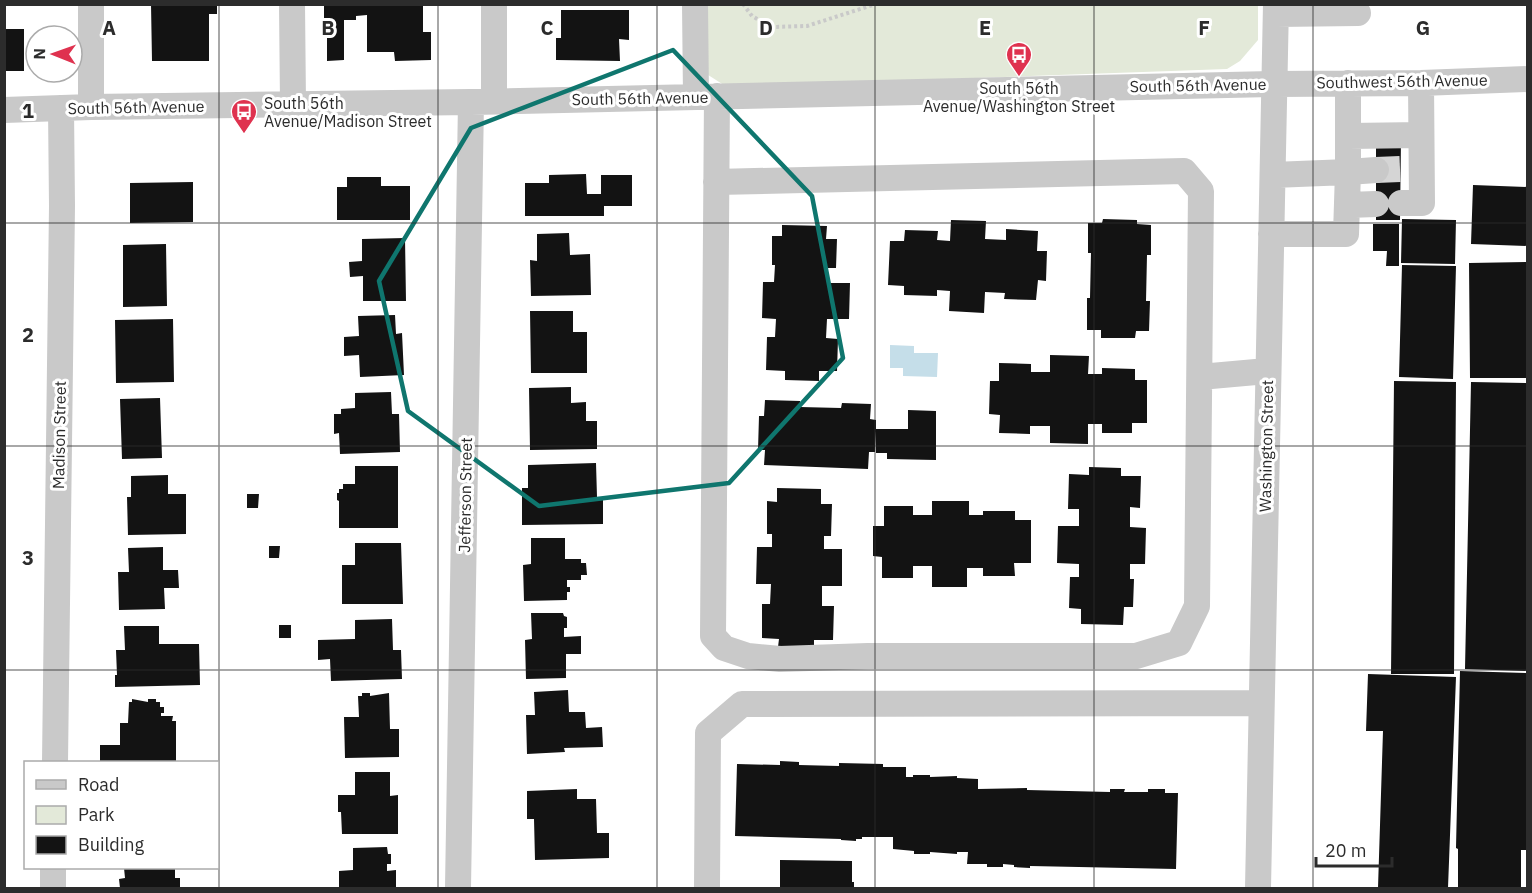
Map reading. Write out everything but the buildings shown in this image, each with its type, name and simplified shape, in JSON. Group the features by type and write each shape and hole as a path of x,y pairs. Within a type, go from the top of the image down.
{"street":[{"path":"91,4 91,107"},
{"path":"292,4 293,104"},
{"name":"Jefferson Street","path":"458,888 482,102 494,4"},
{"path":"695,4 716,182 713,636 724,648 748,656 780,659 868,656 1136,656 1179,643 1197,606 1200,377 1201,191 1184,171 716,182"},
{"path":"1276,9 1358,13"},
{"name":"Washington Street","path":"1258,888 1276,9"},
{"name":"Southwest 56th Avenue","path":"1276,84 1421,83 1527,79"},
{"path":"1271,234 1347,234 1348,83"},
{"path":"1399,169 1421,135 1421,83"},
{"name":"South 56th Avenue","path":"4,110 1276,84"},
{"name":"Madison Street","path":"55,761 62,206 61,108"},
{"path":"1349,136 1421,135"},
{"path":"1273,175 1399,169"},
{"path":"1348,205 1422,203 1399,169"},
{"path":"1200,377 1267,371"},
{"path":"707,888 708,733 742,704 1261,703"},
{"path":"53,869 53,888"}],"path":[{"path":"743,4 752,16 772,27 807,26 876,4"}],"highlighted area":[{"path":"673,50 812,196 843,358 729,483 539,506 408,411 379,281 471,128"}],"green space":[{"path":"705,5 1258,5 1258,40 1240,61 1227,69 727,87 705,73"}],"water":[{"path":"890,345 914,346 914,353 938,353 937,377 903,376 903,368 890,368"}],"tunnel":[{"path":"1376,170 1400,169"}],"place":[{"name":"South 56th Avenue/Washington Street","path":"1019,78"},
{"name":"South 56th Avenue/Madison Street","path":"244,135"}]}
